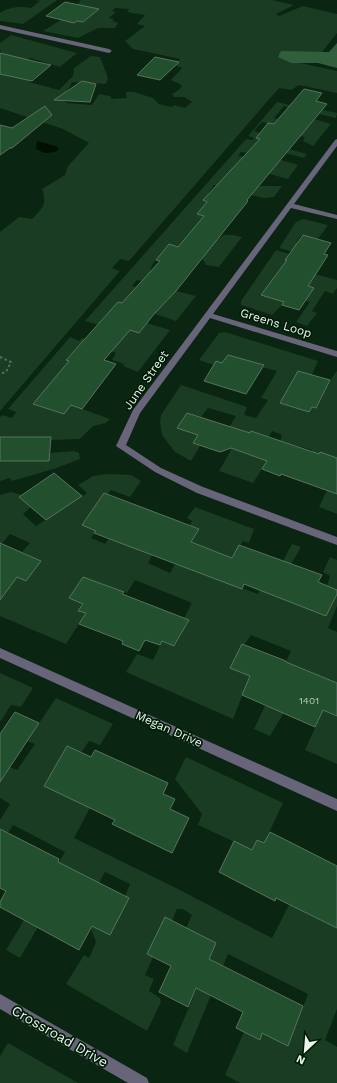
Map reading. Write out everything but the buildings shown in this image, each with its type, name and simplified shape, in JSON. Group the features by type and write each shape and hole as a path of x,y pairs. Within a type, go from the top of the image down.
{"street":[{"path":"0,27 109,51"},
{"name":"June Street","path":"337,141 136,412 121,446 158,470 200,490 337,541"},
{"path":"290,205 337,217"},
{"name":"Greens Loop","path":"208,315 337,354"},
{"name":"Megan Drive","path":"0,653 337,805"},
{"name":"Crossroad Drive","path":"0,1001 142,1083"}],"path":[{"path":"0,358 11,362 6,372 0,374"}],"green space":[{"path":"35,0 57,0 23,24 0,21 0,13 7,9 23,7 31,8 40,1"},
{"path":"81,0 272,0 294,5 276,14 279,16 303,6 337,14 337,33 322,52 314,53 291,63 300,63 337,71 337,93 299,85 291,90 279,88 129,261 120,259 112,268 120,271 0,411 0,232 19,217 32,219 39,212 44,202 42,189 65,175 68,166 89,143 63,129 0,108 0,56 2,54 0,43 11,35 77,53 60,67 30,58 27,60 20,78 23,79 25,77 32,79 29,82 59,90 73,76 74,68 91,56 100,57 108,78 106,84 72,82 62,100 67,103 92,105 99,94 110,96 112,99 127,98 126,92 134,92 153,98 159,104 172,107 174,105 185,108 192,102 184,97 174,97 172,94 180,89 182,85 171,80 182,68 175,65 180,59 133,49 125,41 145,26 137,24 145,15 127,12 129,9 115,8 112,11 116,12 109,18 114,19 112,21 118,23 115,28 98,28 78,38 43,31 61,20 74,23 77,21 83,22 90,17 77,5"},
{"path":"337,43 337,68 318,63 291,63 278,57 281,51 329,52"},
{"path":"277,102 294,106 296,104 337,113 336,118 284,106 274,118 281,120 314,119 331,124 313,146 303,141 305,137 300,136 300,131 262,122 254,131 260,133 257,138 276,142 274,145 307,154 304,158 254,145 247,153 241,152 238,156 281,160 298,165 288,179 255,170 252,194 259,186 282,186 274,197 263,198 214,185 204,200 207,202 197,214 204,216 196,226 211,238 217,240 226,235 242,237 219,267 206,265 202,258 204,254 169,244 152,265 150,272 142,281 137,280 132,286 136,287 132,293 176,291 196,296 176,321 119,302 139,333 147,323 170,330 138,372 123,366 124,364 112,360 116,353 83,341 66,359 75,363 63,388 50,384 33,404 64,414 71,405 110,419 106,423 93,426 80,439 51,440 51,437 1,437 0,441 0,417 2,415 12,418 16,412 8,409 70,337 79,341 82,338 88,340 99,325 85,321 246,139 253,140 254,138 248,136"},
{"path":"303,219 328,225 318,239 301,235 296,243 301,245 298,249 294,248 290,251 279,248 296,222"},
{"path":"276,250 289,254 286,260 313,267 311,273 337,280 337,288 333,294 325,291 312,311 317,313 307,326 296,322 310,302 303,300 288,301 272,315 241,305 241,301"},
{"path":"225,332 318,361 312,375 298,371 280,403 309,412 312,407 316,408 330,380 337,371 337,458 320,452 310,470 304,467 312,450 280,441 282,435 272,431 269,437 251,431 239,451 267,461 253,483 219,471 231,450 226,432 236,416 208,408 201,417 187,413 177,428 198,435 193,443 200,446 191,461 175,452 162,435 160,422 161,415 181,385 247,407 244,415 256,418 268,400 261,398 277,371 262,367 263,365 228,355 222,363 214,365 199,360 219,333"},
{"path":"74,451 79,453 80,459 54,469 12,481 10,478 0,481 0,461 37,461 49,457 50,453"},
{"path":"107,474 131,475 141,481 130,497 111,490 107,495 104,493 82,525 96,531 91,538 105,544 109,538 152,555 148,563 170,573 175,564 178,565 199,529 190,525 192,521 187,518 195,507 254,529 249,543 243,541 232,558 213,550 200,573 258,594 275,564 281,565 292,544 301,547 290,566 286,565 270,594 326,616 337,594 337,606 328,628 337,632 337,683 304,669 283,714 270,736 254,729 291,651 251,635 245,644 242,644 231,668 250,676 233,719 126,672 137,654 153,660 162,641 175,646 189,621 184,618 192,603 135,580 127,593 83,577 69,598 83,604 79,611 86,613 66,644 0,616 0,591 10,586 17,577 26,581 41,561 22,552 30,543 10,534 0,546 0,495 11,492 22,495 19,497 31,507 23,514 36,526 87,493 78,485 93,476"},
{"path":"327,490 337,494 337,514 319,507"},
{"path":"330,557 337,560 337,590 327,586 330,576 323,572"},
{"path":"0,673 33,688 21,707 11,705 0,722"},
{"path":"56,698 113,724 100,745 89,741 81,753 67,746 44,785 90,808 74,838 176,888 272,938 289,905 337,928 337,1009 325,1040 337,1047 337,1083 240,1083 225,1075 244,1032 259,1040 262,1033 288,1046 308,994 228,954 187,1053 173,1045 216,943 186,928 192,915 183,909 177,909 172,921 165,918 147,954 153,957 145,975 154,979 149,991 160,998 161,1002 147,1031 66,984 84,955 89,958 96,942 91,929 92,926 125,896 130,884 105,872 99,883 79,873 38,927 20,958 6,950 65,852 13,825 8,833 0,829 0,820 10,804 0,798 0,777 10,767 17,770 35,744 27,741"},
{"path":"323,710 337,716 337,764 305,750"},
{"path":"186,757 283,803 264,843 257,840 252,850 198,825 202,814 175,779"},
{"path":"8,1043 78,1083 0,1083 0,1056"}],"shaded area":[{"path":"37,141 59,148 56,152 45,153 36,149"}]}
